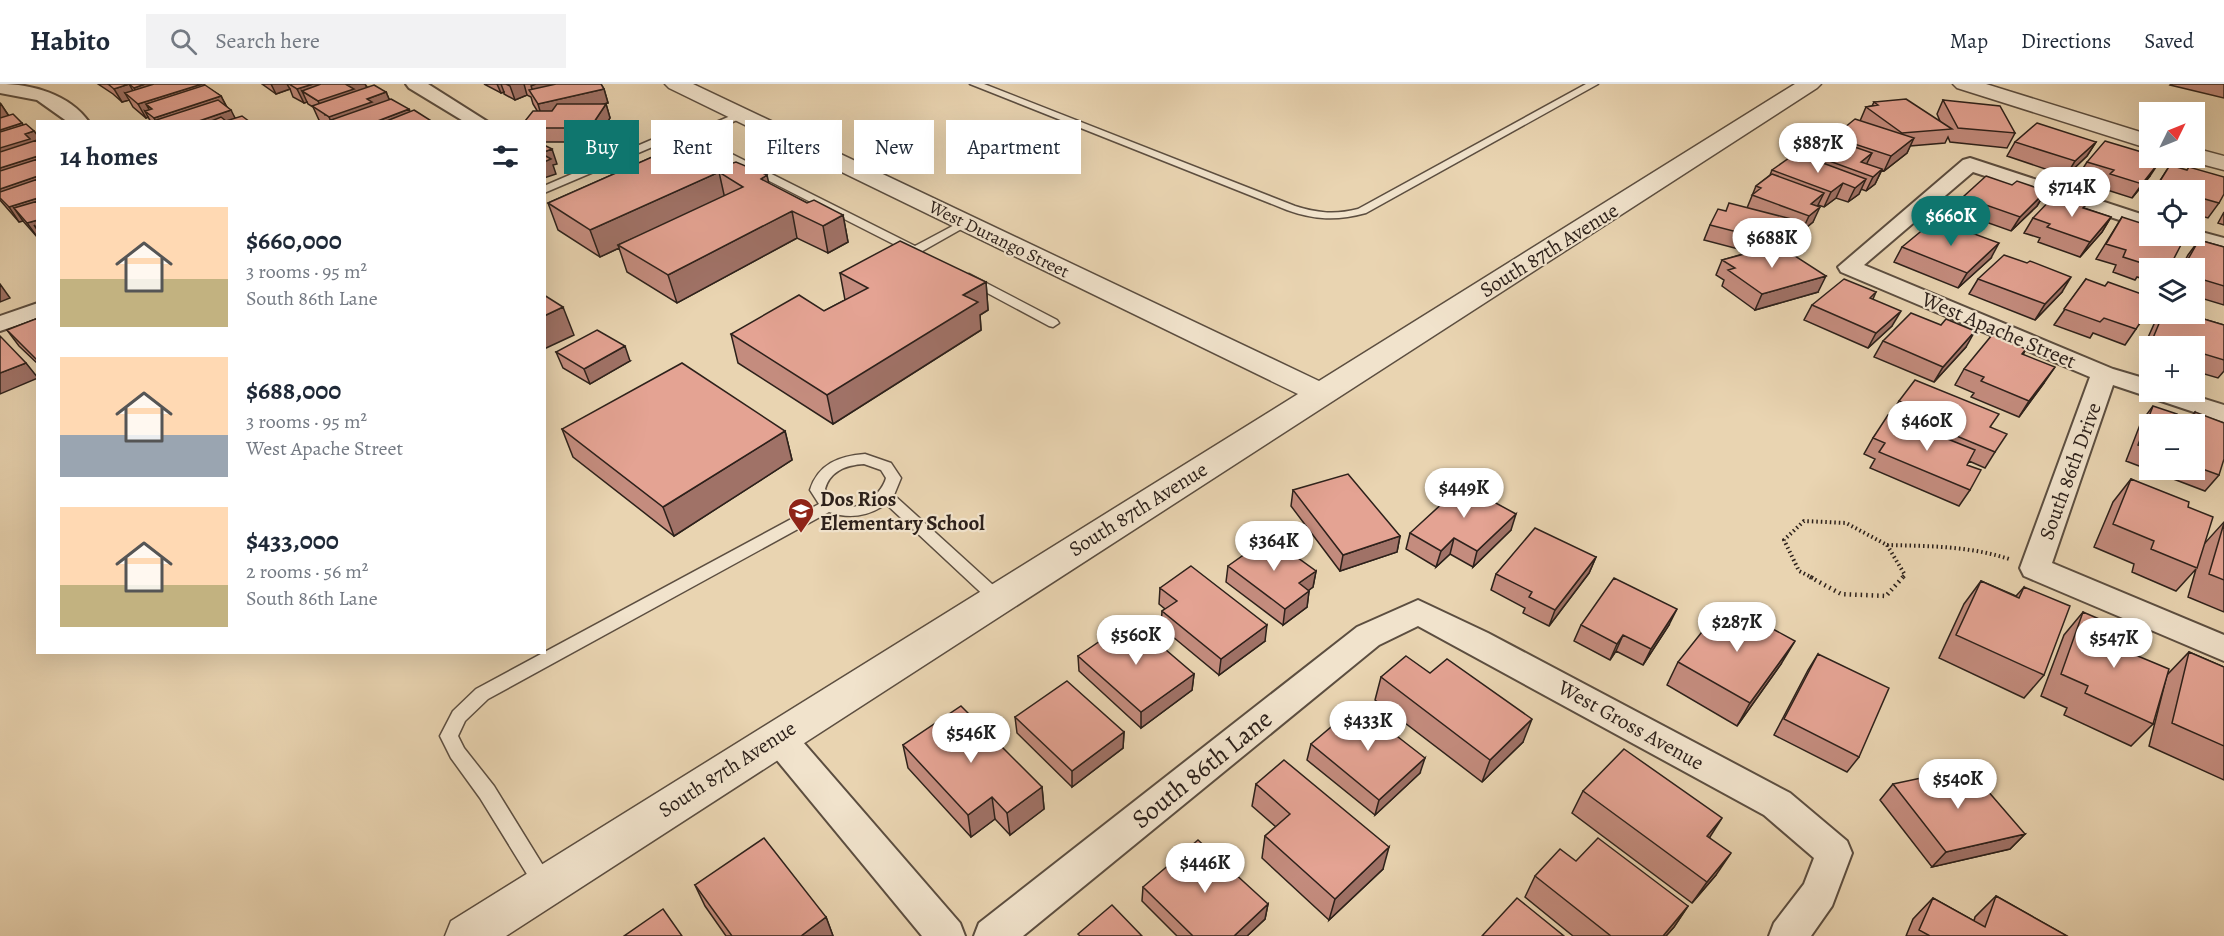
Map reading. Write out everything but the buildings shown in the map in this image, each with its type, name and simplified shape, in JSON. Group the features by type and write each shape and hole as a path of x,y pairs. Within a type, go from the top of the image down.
{"street":[{"path":"415,84 475,120"},
{"name":"West Durango Street","path":"676,84 1322,394"},
{"name":"South 87th Avenue","path":"467,936 1810,84"},
{"path":"1964,84 2139,139"},
{"path":"0,88 29,91 53,98 78,120"},
{"path":"2205,158 2224,163"},
{"name":"West Apache Street","path":"2139,220 1970,164 1849,267 2104,374 2139,385"},
{"path":"2205,240 2224,245"},
{"path":"0,324 36,311"},
{"name":"South 86th Drive","path":"2035,567 2104,374"},
{"path":"2187,402 2224,414"},
{"path":"2035,567 2224,649"},
{"name":"West Gross Avenue","path":"1418,612 1776,804 1834,853 1819,894 1788,936"},
{"name":"South 86th Lane","path":"993,936 1368,636 1418,612"},
{"path":"778,737 946,936"}],"lane":[{"path":"975,84 1291,208 1316,217 1339,218 1362,211 1593,84"},
{"path":"729,120 740,115"},
{"path":"546,189 651,144"},
{"path":"733,159 920,254 966,223"},
{"path":"956,272 1053,323"},
{"path":"854,460 877,461 892,472 895,479 894,489 887,497 878,504 858,510 839,510 828,506 820,499 817,490 819,482 831,467 854,460"},
{"path":"887,497 997,598"},
{"path":"545,886 487,792 457,753 449,736 459,716 482,694 828,506"}],"path":[{"path":"1887,545 1905,575 1886,597 1841,594 1799,571 1784,540 1804,521 1846,523 1887,545 1935,546 1984,551 2035,567"}],"place":[{"name":"Dos Rios Elementary School","path":"801,534"}]}
